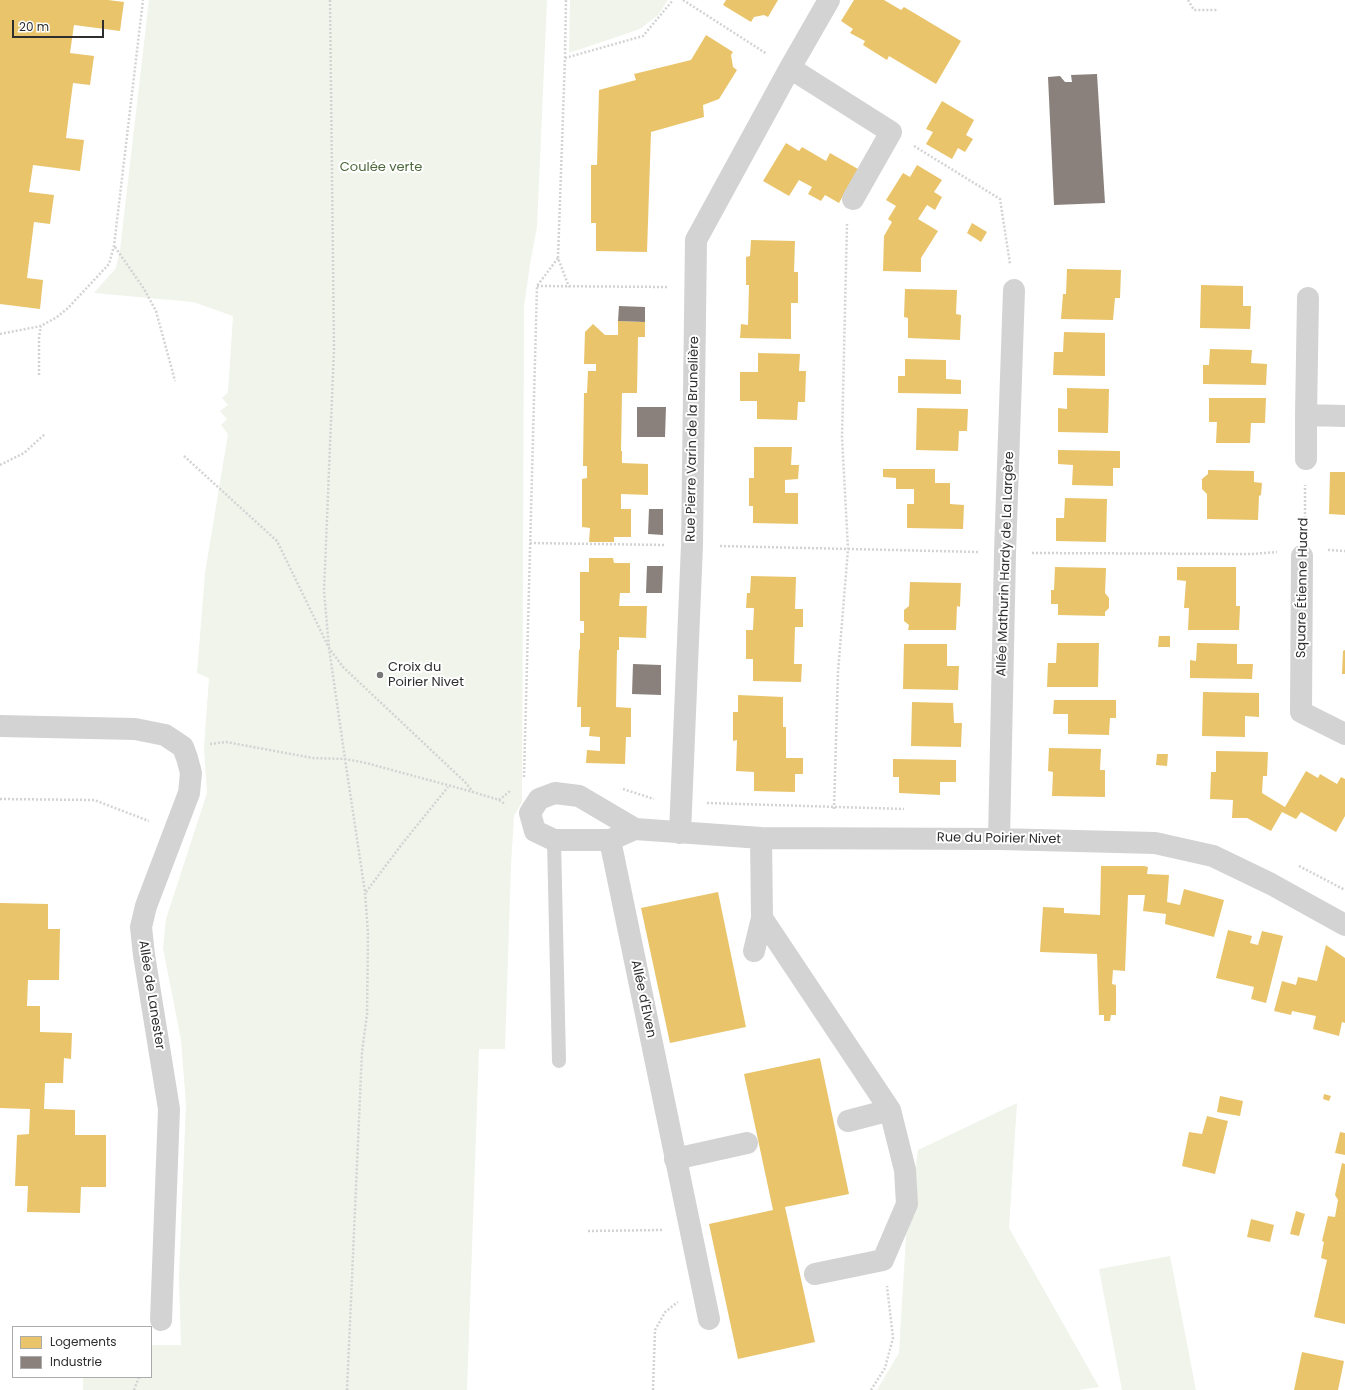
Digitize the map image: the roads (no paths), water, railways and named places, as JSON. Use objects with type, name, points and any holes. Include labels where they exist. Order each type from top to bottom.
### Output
[{"type":"street","name":"Rue Pierre Varin de la Brunelière","points":[[680,833],[692,545],[696,240],[829,0]]},
{"type":"street","points":[[790,68],[892,132],[853,199]]},
{"type":"street","name":"Allée Mathurin Hardy de La Largère","points":[[999,839],[1005,553],[1014,290]]},
{"type":"street","points":[[1306,459],[1308,298]]},
{"type":"street","points":[[1306,415],[1345,416]]},
{"type":"street","name":"Square Étienne Huard","points":[[1304,553],[1301,712],[1345,734]]},
{"type":"street","name":"Allée de Lanester","points":[[0,726],[135,729],[164,735],[183,747],[191,773],[189,793],[146,906],[142,927],[144,955],[170,1109],[161,1320]]},
{"type":"street","points":[[555,793],[579,796],[635,829],[610,840],[554,840],[535,831],[530,812],[539,799],[555,793]]},
{"type":"street","name":"Rue du Poirier Nivet","points":[[635,829],[761,838],[834,837],[999,839],[1155,843],[1213,856],[1271,884],[1345,925]]},
{"type":"street","points":[[754,951],[762,918],[761,838]]},
{"type":"street","name":"Allée d'Elven","points":[[610,840],[709,1319]]},
{"type":"street","points":[[762,918],[890,1110],[905,1170],[907,1204],[884,1260],[815,1274]]},
{"type":"street","points":[[848,1121],[890,1110]]},
{"type":"street","points":[[675,1159],[747,1143]]},
{"type":"lane","points":[[554,840],[559,1061]]},
{"type":"place","name":"Croix du Poirier Nivet","points":[[380,675]]},
{"type":"park label","name":"Coulée verte","points":[[381,168]]}]
